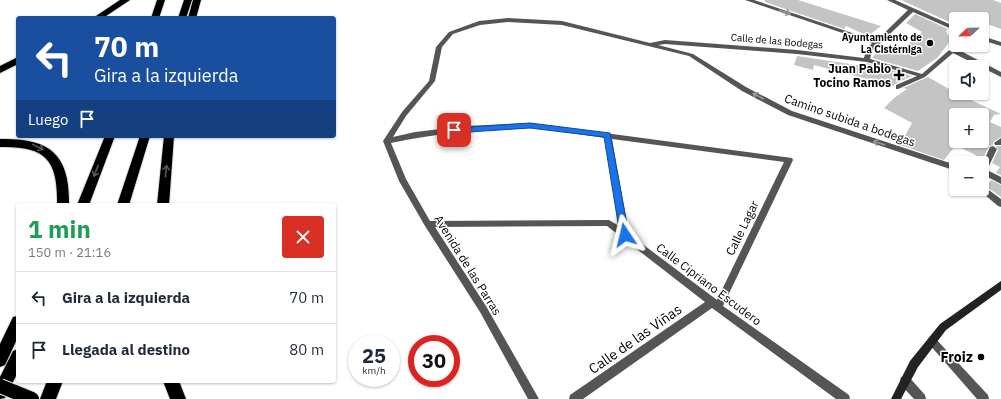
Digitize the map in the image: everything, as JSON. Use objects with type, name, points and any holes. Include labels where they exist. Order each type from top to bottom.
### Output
[{"type":"highway","points":[[100,16],[126,0]]},
{"type":"highway","points":[[156,16],[161,0]]},
{"type":"highway","points":[[183,16],[188,0]]},
{"type":"highway","points":[[193,16],[197,0]]},
{"type":"highway","points":[[0,70],[16,61]]},
{"type":"highway","points":[[84,203],[109,138]]},
{"type":"highway","points":[[124,203],[144,138]]},
{"type":"highway","points":[[163,203],[169,138]]},
{"type":"highway","points":[[0,143],[30,143],[46,151],[60,165],[64,189],[63,203]]},
{"type":"highway","points":[[0,360],[16,326]]},
{"type":"highway","points":[[0,394],[16,360]]},
{"type":"highway","points":[[48,399],[54,383]]},
{"type":"highway","points":[[172,383],[178,399]]},
{"type":"highway","points":[[0,386],[32,399]]},
{"type":"street","points":[[748,0],[877,43]]},
{"type":"street","points":[[890,0],[949,25]]},
{"type":"street","points":[[867,60],[870,50],[912,10]]},
{"type":"street","name":"Camino subida a bodegas","points":[[387,141],[404,114],[432,81],[439,47],[451,33],[479,23],[508,20],[562,23],[691,55],[744,89],[790,113],[949,166]]},
{"type":"street","points":[[989,40],[1001,44]]},
{"type":"street","name":"Calle de las Bodegas","points":[[648,45],[665,42],[797,52],[867,60],[923,76]]},
{"type":"street","points":[[898,87],[927,74],[951,52]]},
{"type":"street","points":[[964,52],[1001,75]]},
{"type":"street","points":[[387,141],[415,135],[466,129],[530,126],[608,135],[625,235]]},
{"type":"street","name":"Calle Lagar","points":[[608,135],[789,160],[715,304]]},
{"type":"street","name":"Avenida de las Parras","points":[[387,141],[402,179],[428,224],[483,309],[534,399]]},
{"type":"street","points":[[989,159],[997,144]]},
{"type":"street","points":[[989,174],[1001,181]]},
{"type":"street","points":[[989,194],[1001,204]]},
{"type":"street","name":"Calle Cipriano Escudero","points":[[428,224],[609,223],[715,304],[845,399]]},
{"type":"street","points":[[896,399],[914,364],[943,327],[1001,285]]},
{"type":"street","name":"Calle de las Viñas","points":[[574,399],[715,304]]},
{"type":"street","points":[[932,341],[984,399]]},
{"type":"street","points":[[906,381],[921,399]]},
{"type":"building","points":[[765,0],[798,0],[881,26],[868,36],[846,26],[844,29],[765,2]]},
{"type":"building","points":[[901,0],[993,0],[1001,3],[1001,29],[989,25],[989,12],[949,12],[949,22]]},
{"type":"building","points":[[915,14],[948,29],[946,31],[949,36],[949,43],[937,58],[918,71],[872,58],[881,47],[899,52],[922,32],[906,23]]},
{"type":"building","points":[[797,56],[863,66],[867,63],[912,76],[895,84],[894,86],[814,65],[813,70],[794,65]]},
{"type":"building","points":[[928,77],[949,89],[949,100],[971,100],[988,108],[949,108],[949,148],[954,148],[944,160],[900,145],[912,123],[884,108],[894,98],[907,89],[903,88]]},
{"type":"building","points":[[989,108],[1001,114],[994,115],[990,122],[1001,127],[1001,137],[993,142],[993,145],[989,146]]},
{"type":"building","points":[[996,146],[1001,146],[1001,175],[996,173],[1000,167],[992,163],[998,150]]},
{"type":"building","points":[[962,148],[988,148],[984,156],[977,156]]},
{"type":"building","points":[[991,180],[1001,185],[1001,197],[989,188]]},
{"type":"place","name":"Ayuntamiento de La Cistérniga","points":[[930,43]]},
{"type":"place","name":"Juan Pablo Tocino Ramos","points":[[899,75]]},
{"type":"place","name":"Froiz","points":[[981,357]]},
{"type":"route","points":[[454,130],[530,126],[608,135],[625,235]]}]
